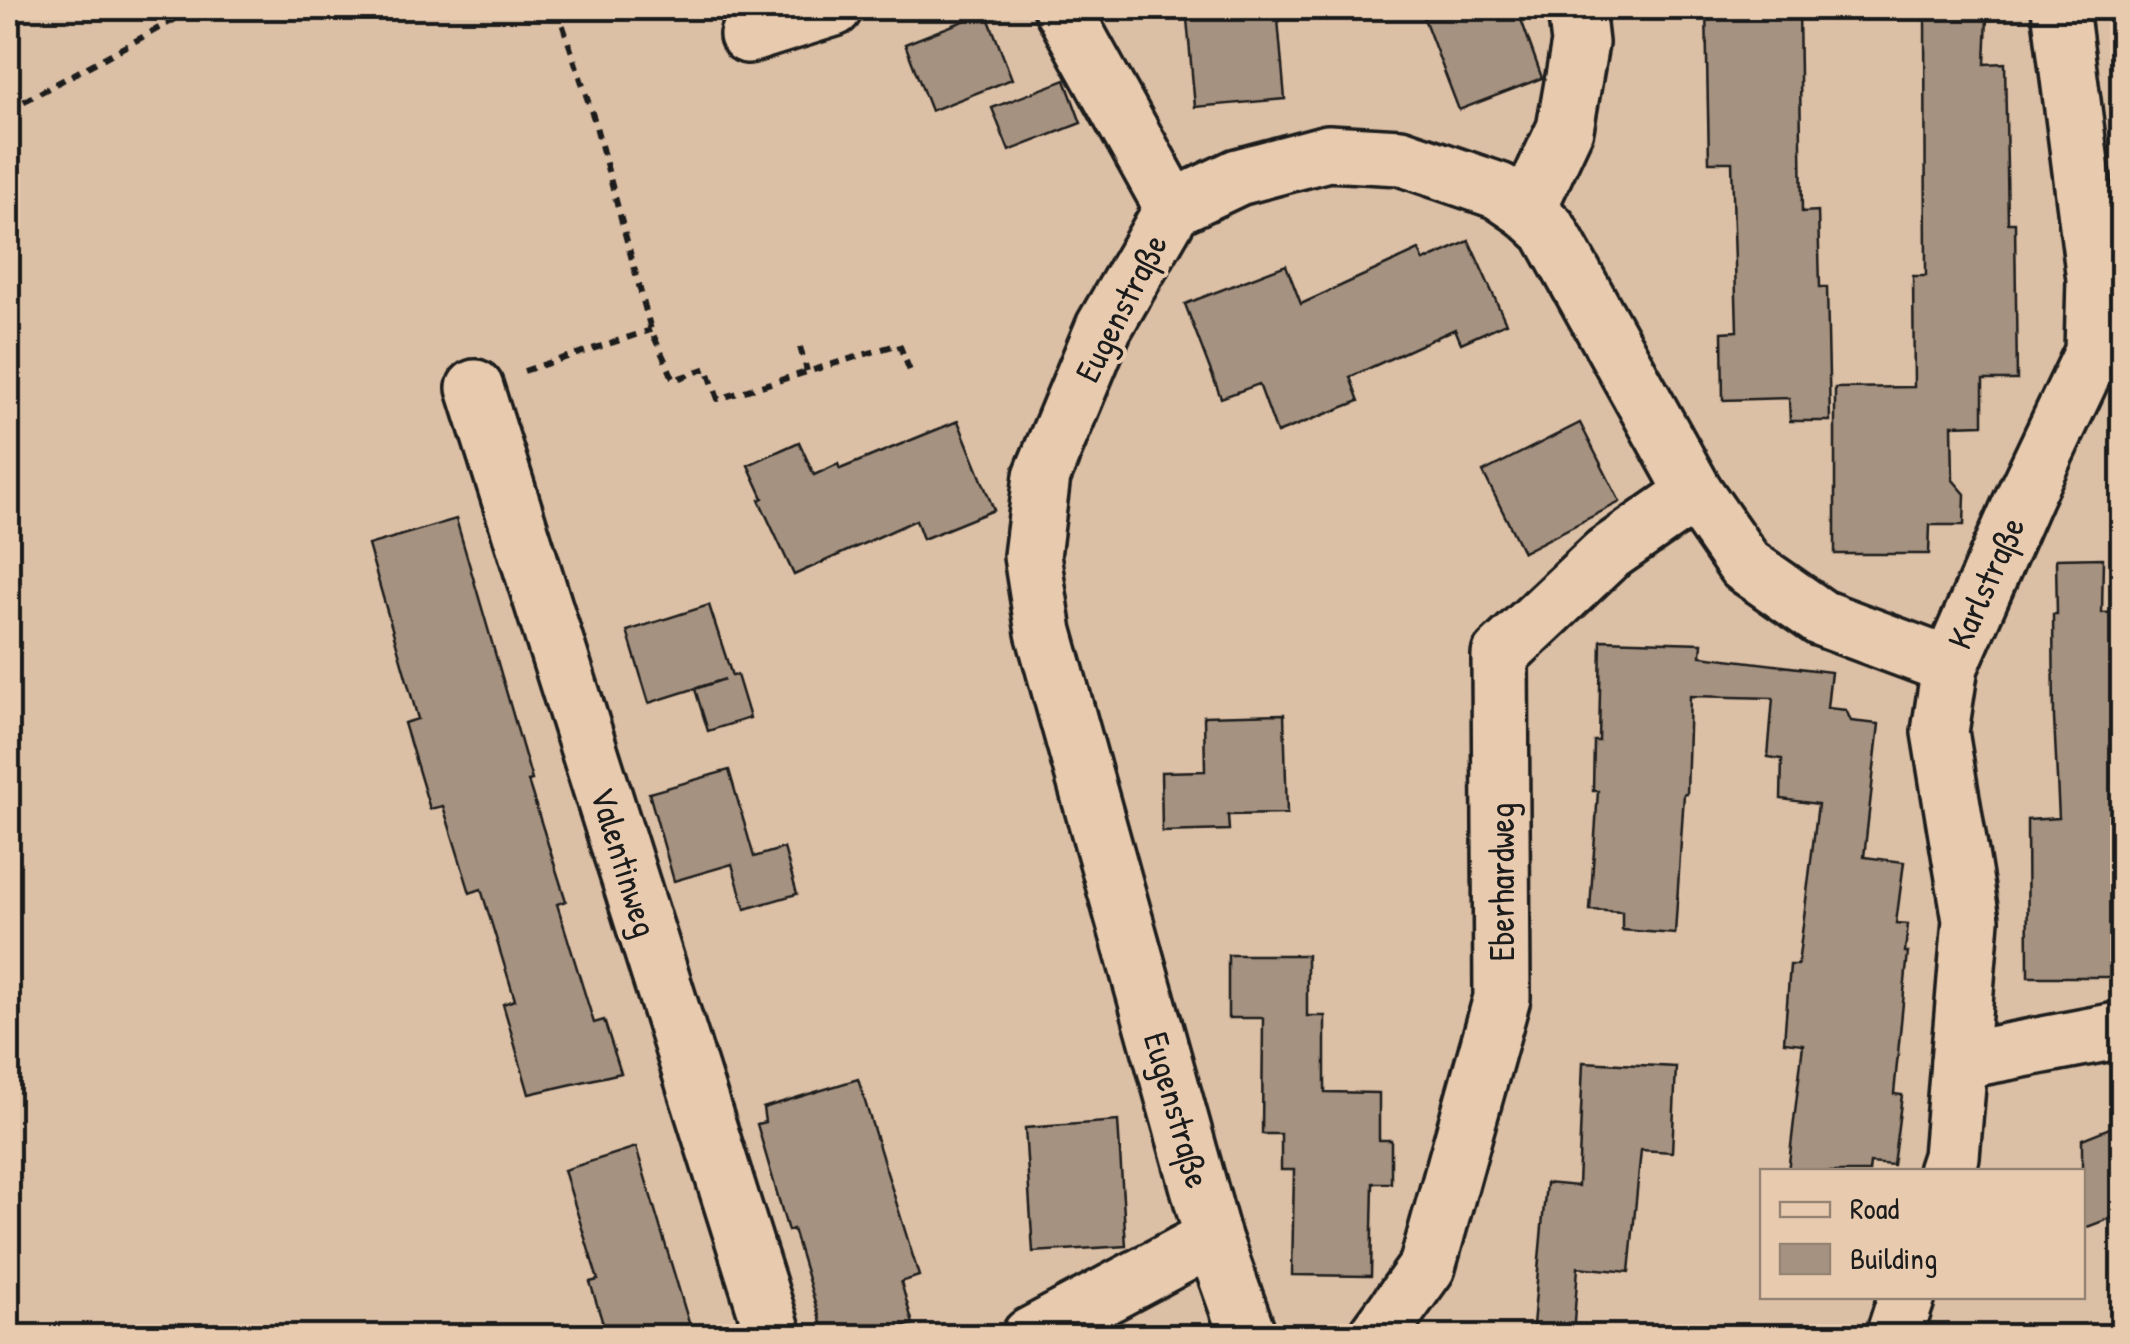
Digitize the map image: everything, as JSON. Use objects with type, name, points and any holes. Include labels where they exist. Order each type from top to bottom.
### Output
[{"type":"street","points":[[748,35],[834,8]]},
{"type":"street","points":[[1062,8],[1174,208]]},
{"type":"street","points":[[1527,210],[1565,130],[1580,43],[1576,8]]},
{"type":"street","name":"Karlstraße","points":[[1947,1169],[1971,920],[1940,732],[1950,666],[2093,352],[2094,279],[2060,8]]},
{"type":"street","name":"Eugenstraße","points":[[1248,1336],[1213,1238],[1044,632],[1032,556],[1042,476],[1104,327],[1174,208],[1238,177],[1328,154],[1400,158],[1499,191],[1549,230],[1694,493],[1744,565],[1821,618],[1950,666]]},
{"type":"street","name":"Valentinweg","points":[[475,388],[774,1336]]},
{"type":"street","name":"Eberhardweg","points":[[1377,1336],[1428,1266],[1502,998],[1500,656],[1606,554],[1694,493]]},
{"type":"street","points":[[1960,1061],[2122,1030]]},
{"type":"street","points":[[1030,1336],[1213,1238]]},
{"type":"path","points":[[8,110],[196,8]]},
{"type":"path","points":[[556,8],[594,120],[652,330],[674,380],[707,368],[718,399],[899,344],[912,376]]},
{"type":"path","points":[[562,358],[652,330]]},
{"type":"path","points":[[800,346],[807,371]]},
{"type":"building","points":[[1186,8],[1277,8],[1285,99],[1195,107]]},
{"type":"building","points":[[1420,8],[1517,8],[1542,78],[1459,110]]},
{"type":"building","points":[[1706,8],[1799,8],[1802,212],[1818,211],[1820,287],[1827,287],[1830,421],[1790,421],[1789,398],[1723,400],[1722,332],[1737,331],[1732,162],[1709,162]]},
{"type":"building","points":[[986,12],[1012,79],[931,111],[905,44]]},
{"type":"building","points":[[1925,14],[1987,17],[1985,64],[2005,63],[2008,223],[2015,223],[2017,380],[1983,380],[1983,424],[1952,425],[1953,480],[1965,494],[1964,525],[1930,525],[1929,554],[1835,554],[1835,388],[1914,387],[1913,276],[1926,276]]},
{"type":"building","points":[[1065,80],[1081,123],[1009,151],[992,108]]},
{"type":"building","points":[[1469,241],[1506,323],[1461,343],[1455,329],[1350,377],[1359,401],[1277,433],[1259,384],[1221,398],[1185,304],[1286,265],[1301,304],[1419,250],[1424,261]]},
{"type":"building","points":[[958,421],[994,510],[923,539],[916,520],[794,575],[759,500],[763,498],[748,465],[799,442],[814,475],[838,464],[840,469]]},
{"type":"building","points":[[1580,423],[1620,502],[1523,552],[1483,472]]},
{"type":"building","points":[[456,519],[532,780],[528,781],[566,901],[557,904],[594,1023],[604,1020],[621,1073],[529,1094],[503,1004],[515,1000],[481,889],[470,893],[443,806],[430,809],[404,723],[418,719],[368,545]]},
{"type":"building","points":[[2103,558],[2102,613],[2122,612],[2122,977],[2028,977],[2027,820],[2059,818],[2054,718],[2056,559]]},
{"type":"building","points":[[709,605],[750,718],[708,731],[695,689],[725,679],[649,703],[627,631]]},
{"type":"building","points":[[1601,640],[1702,643],[1701,656],[1831,672],[1827,708],[1846,710],[1851,721],[1879,724],[1864,857],[1904,862],[1896,923],[1908,924],[1894,1094],[1902,1095],[1893,1165],[1870,1163],[1869,1169],[1788,1169],[1803,1044],[1784,1042],[1790,965],[1798,965],[1818,804],[1781,799],[1782,759],[1768,757],[1773,698],[1690,696],[1687,794],[1675,934],[1622,930],[1622,912],[1590,910],[1598,791],[1593,791],[1594,741],[1599,741]]},
{"type":"building","points":[[1284,714],[1287,814],[1228,815],[1229,830],[1162,832],[1161,772],[1205,771],[1204,716]]},
{"type":"building","points":[[729,770],[754,857],[784,848],[797,894],[745,909],[732,864],[674,881],[649,793]]},
{"type":"building","points":[[1228,955],[1307,955],[1307,1016],[1325,1016],[1325,1092],[1379,1093],[1379,1140],[1391,1140],[1391,1183],[1373,1183],[1371,1276],[1292,1275],[1294,1170],[1281,1170],[1281,1134],[1262,1134],[1263,1018],[1228,1018]]},
{"type":"building","points":[[1583,1062],[1676,1067],[1672,1152],[1641,1150],[1629,1272],[1578,1267],[1573,1336],[1532,1336],[1546,1183],[1578,1186]]},
{"type":"building","points":[[858,1079],[919,1276],[901,1282],[913,1324],[871,1336],[825,1336],[793,1229],[788,1231],[757,1124],[765,1122],[763,1108]]},
{"type":"building","points":[[1118,1121],[1126,1246],[1033,1252],[1025,1128]]},
{"type":"building","points":[[2122,1123],[2122,1214],[2085,1228],[2085,1169],[2082,1139]]},
{"type":"building","points":[[636,1147],[693,1336],[616,1336],[613,1326],[604,1327],[590,1282],[598,1280],[564,1170]]}]
